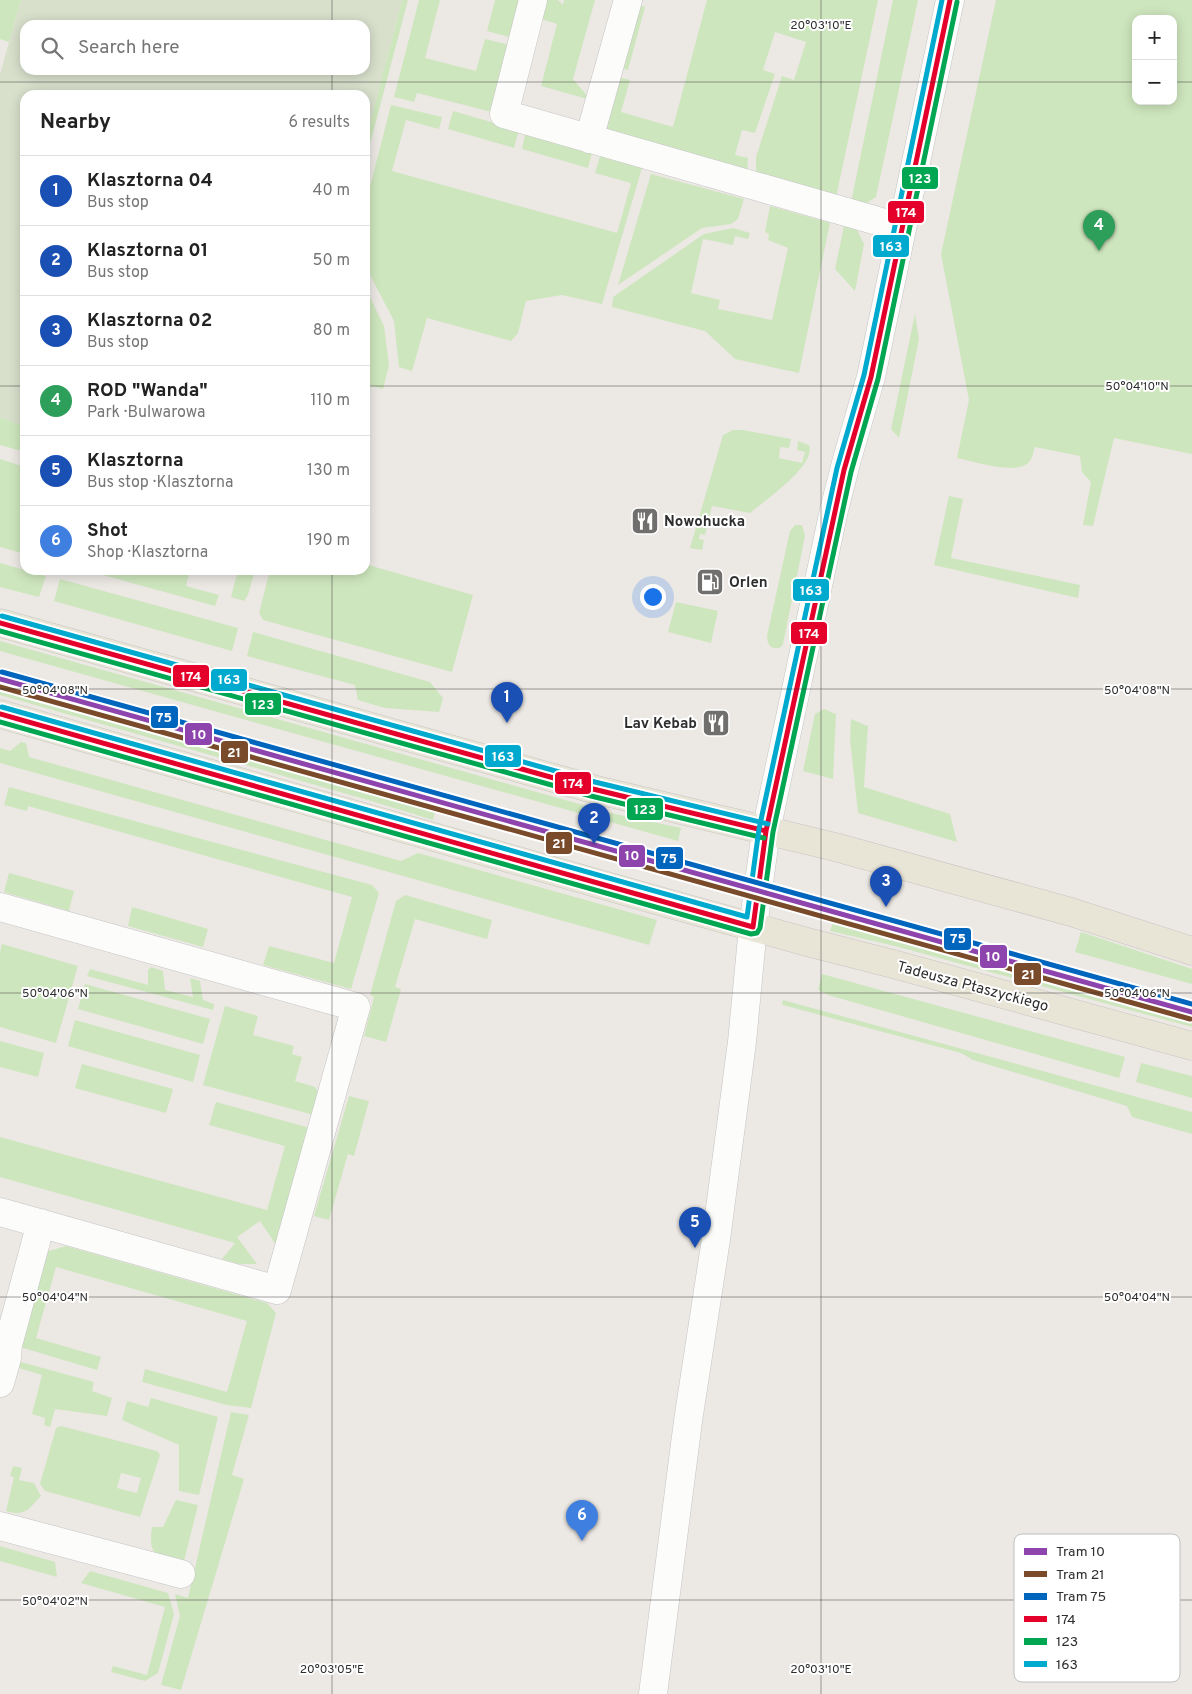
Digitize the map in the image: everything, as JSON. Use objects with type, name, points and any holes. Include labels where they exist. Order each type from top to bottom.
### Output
[{"type":"main road","points":[[0,623],[593,789],[860,854],[1071,912],[1192,951]]},
{"type":"main road","name":"Tadeusza Ptaszyckiego","points":[[0,714],[753,927],[1192,1046]]},
{"type":"street","points":[[533,0],[504,114],[902,228]]},
{"type":"street","points":[[590,139],[628,0]]},
{"type":"street","points":[[653,1694],[688,1421],[722,1199],[743,1032],[753,927],[766,831],[834,510],[871,377],[950,0]]},
{"type":"street","points":[[0,907],[356,1007],[277,1290],[0,1212]]},
{"type":"street","points":[[0,1383],[7,1358],[8,1345],[41,1223]]},
{"type":"street","points":[[0,1526],[181,1574]]},
{"type":"green space","points":[[0,0],[21,0],[9,42],[0,39]]},
{"type":"green space","points":[[21,0],[402,0],[370,123],[370,90],[20,90],[20,424],[0,417],[0,74]]},
{"type":"green space","points":[[402,0],[408,0],[370,144],[370,123]]},
{"type":"green space","points":[[419,0],[440,0],[425,58],[476,71],[485,39],[510,45],[492,112],[417,93],[414,102],[394,97]]},
{"type":"green space","points":[[495,0],[523,0],[513,38],[487,31]]},
{"type":"green space","points":[[540,0],[558,0],[563,5],[564,0],[595,0],[573,79],[591,100],[541,86],[557,24],[535,17]]},
{"type":"green space","points":[[707,0],[878,0],[835,202],[756,179],[756,157],[782,76],[794,80],[806,42],[775,32],[763,70],[775,74],[755,133],[742,130],[735,155],[748,158],[747,178],[610,136],[604,125],[614,76],[630,80],[621,112],[673,127]]},
{"type":"green space","points":[[893,0],[918,0],[876,197],[865,204],[851,202]]},
{"type":"green space","points":[[996,0],[1192,0],[1192,454],[1114,438],[1093,526],[1083,525],[1091,482],[1082,472],[1080,456],[1035,447],[1029,462],[1015,468],[1005,468],[957,458],[969,400],[941,254]]},
{"type":"green space","points":[[635,3],[645,7],[628,70],[617,67]]},
{"type":"green space","points":[[391,105],[442,117],[439,129],[406,120],[392,171],[617,233],[631,183],[595,173],[600,156],[642,168],[602,304],[562,295],[526,301],[518,333],[511,341],[427,318],[412,371],[399,367],[394,321],[370,275],[370,187]]},
{"type":"green space","points":[[453,111],[519,130],[514,148],[448,129]]},
{"type":"green space","points":[[525,134],[592,153],[588,168],[522,149]]},
{"type":"green space","points":[[651,174],[744,199],[738,219],[731,224],[702,228],[618,285]]},
{"type":"green space","points":[[770,206],[830,223],[799,373],[735,359],[705,331],[612,307],[613,297],[704,234],[733,228],[750,233],[748,239],[735,236],[733,245],[703,239],[691,293],[720,300],[718,309],[772,320],[788,248],[768,240],[769,234],[765,232]]},
{"type":"green space","points":[[844,226],[857,230],[864,244],[855,291],[835,269]]},
{"type":"green space","points":[[370,297],[384,326],[389,365],[383,389],[370,385]]},
{"type":"green space","points":[[915,314],[919,339],[899,438],[891,429]]},
{"type":"green space","points":[[0,417],[20,424],[20,451],[0,445]]},
{"type":"green space","points":[[733,430],[743,430],[791,439],[789,448],[780,447],[779,458],[802,463],[805,452],[797,450],[798,441],[809,445],[809,453],[798,472],[750,513],[712,506],[705,535],[700,534],[699,539],[704,540],[702,550],[690,548],[723,435]]},
{"type":"green space","points":[[0,459],[20,465],[20,553],[0,547]]},
{"type":"green space","points":[[949,496],[963,499],[951,558],[1080,585],[1078,598],[934,565]]},
{"type":"green space","points":[[795,525],[802,525],[805,536],[783,644],[781,647],[773,648],[768,642],[767,636],[790,531]]},
{"type":"green space","points":[[0,563],[20,569],[20,575],[46,576],[39,597],[0,587]]},
{"type":"green space","points":[[370,565],[473,595],[452,672],[263,620],[259,613],[269,575],[370,575]]},
{"type":"green space","points":[[103,575],[189,575],[186,586],[219,595],[215,606]]},
{"type":"green space","points":[[237,575],[254,575],[248,595],[244,601],[231,597]]},
{"type":"green space","points":[[60,579],[238,628],[232,651],[54,601]]},
{"type":"green space","points":[[676,602],[718,611],[711,643],[668,632]]},
{"type":"green space","points":[[253,632],[430,682],[443,698],[439,712],[385,708],[358,700],[355,685],[247,656]]},
{"type":"green space","points":[[0,641],[615,814],[681,828],[678,841],[0,651]]},
{"type":"green space","points":[[0,686],[436,808],[433,820],[0,695]]},
{"type":"green space","points":[[824,709],[836,714],[833,779],[803,771],[815,714]]},
{"type":"green space","points":[[851,719],[868,726],[864,787],[950,814],[957,842],[858,813],[850,739]]},
{"type":"green space","points":[[21,742],[26,743],[29,757],[401,861],[418,853],[657,920],[649,945],[0,763],[0,748],[10,751]]},
{"type":"green space","points":[[9,787],[372,885],[379,893],[351,989],[263,965],[269,946],[334,963],[352,897],[28,806],[27,811],[4,805]]},
{"type":"green space","points":[[9,873],[74,891],[69,911],[4,892]]},
{"type":"green space","points":[[405,895],[492,920],[487,939],[415,919],[395,987],[401,989],[386,1042],[364,1036],[374,997],[370,995],[396,901]]},
{"type":"green space","points":[[132,907],[208,929],[203,947],[128,926]]},
{"type":"green space","points":[[834,920],[1192,1020],[1192,1027],[895,946],[830,931]]},
{"type":"green space","points":[[1081,932],[1192,969],[1192,984],[1075,952]]},
{"type":"green space","points":[[2,944],[78,966],[56,1043],[0,1027],[0,952]]},
{"type":"green space","points":[[151,967],[163,971],[165,990],[193,997],[190,978],[200,981],[203,1000],[214,1004],[213,1010],[87,976],[90,969],[148,985],[148,970]]},
{"type":"green space","points":[[822,974],[1125,1057],[1119,1078],[828,995],[818,990]]},
{"type":"green space","points":[[85,984],[210,1019],[203,1044],[78,1009]]},
{"type":"green space","points":[[783,1000],[1192,1112],[1192,1134],[1132,1117],[1127,1106],[973,1060],[961,1053],[783,1005]]},
{"type":"green space","points":[[225,1006],[258,1016],[253,1035],[294,1046],[292,1054],[302,1057],[295,1081],[315,1087],[320,1095],[314,1115],[203,1085]]},
{"type":"green space","points":[[75,1020],[200,1055],[193,1082],[68,1046]]},
{"type":"green space","points":[[0,1041],[44,1053],[38,1077],[0,1067]]},
{"type":"green space","points":[[1141,1063],[1192,1076],[1192,1098],[1136,1082]]},
{"type":"green space","points":[[82,1064],[173,1089],[166,1113],[75,1088]]},
{"type":"green space","points":[[349,1096],[369,1101],[354,1156],[348,1154],[329,1220],[314,1216]]},
{"type":"green space","points":[[216,1102],[310,1128],[276,1245],[260,1221],[237,1237],[257,1264],[239,1264],[222,1259],[235,1243],[0,1177],[0,1137],[267,1210],[285,1146],[209,1125]]},
{"type":"green space","points":[[66,1246],[267,1303],[276,1313],[251,1408],[227,1405],[142,1382],[145,1369],[227,1392],[247,1321],[56,1267],[36,1338],[101,1357],[97,1370],[20,1347],[46,1252]]},
{"type":"green space","points":[[21,1362],[94,1382],[92,1391],[112,1398],[107,1416],[55,1409],[50,1427],[44,1425],[45,1418],[32,1414],[42,1375],[19,1368]]},
{"type":"green space","points":[[151,1398],[218,1417],[199,1495],[179,1491],[179,1445],[122,1420],[127,1401],[148,1407]]},
{"type":"green space","points":[[231,1412],[249,1415],[232,1475],[244,1479],[181,1690],[161,1685],[180,1616],[175,1594],[188,1598]]},
{"type":"green space","points":[[61,1426],[157,1451],[160,1455],[140,1517],[45,1491],[40,1484],[56,1428]],"holes":[[[121,1473],[141,1478],[137,1493],[117,1488]]]},
{"type":"green space","points":[[13,1466],[22,1468],[19,1480],[34,1483],[41,1496],[26,1511],[18,1513],[6,1511],[14,1477],[10,1476]]},
{"type":"green space","points":[[176,1500],[198,1505],[184,1561],[161,1556],[153,1550],[151,1545],[152,1527],[163,1527]]},
{"type":"green space","points":[[0,1546],[55,1562],[57,1577],[0,1561]]},
{"type":"green space","points":[[90,1571],[168,1593],[174,1614],[158,1673],[145,1681],[111,1672],[113,1666],[147,1675],[165,1607],[81,1583]]},
{"type":"tram line","name":"75","points":[[2,672],[1192,1004]]},
{"type":"tram line","name":"10","points":[[0,679],[1192,1012]]},
{"type":"tram line","name":"21","points":[[0,687],[1190,1019]]},
{"type":"transit line","name":"163","points":[[2,707],[747,917],[759,829],[837,468],[864,375],[942,0]]},
{"type":"transit line","name":"174","points":[[0,714],[753,927],[766,831],[844,470],[871,377],[950,0]]},
{"type":"transit line","name":"123","points":[[0,722],[751,934],[757,933],[760,928],[773,832],[851,472],[878,379],[957,2]]},
{"type":"transit line","name":"163","points":[[2,616],[595,782],[768,824]]},
{"type":"transit line","name":"174","points":[[0,623],[593,789],[766,831]]},
{"type":"transit line","name":"123","points":[[0,631],[591,796],[764,838]]},
{"type":"place","name":"ROD \"Wanda\"","points":[[1099,251]]},
{"type":"place","name":"Nowohucka","points":[[645,521]]},
{"type":"place","name":"Orlen","points":[[710,582]]},
{"type":"place","name":"Klasztorna 04","points":[[507,723]]},
{"type":"place","name":"Lav Kebab","points":[[716,723]]},
{"type":"place","name":"Klasztorna 01","points":[[594,844]]},
{"type":"place","name":"Klasztorna 02","points":[[886,907]]},
{"type":"place","name":"Klasztorna","points":[[695,1248]]},
{"type":"place","name":"Shot","points":[[582,1541]]}]
